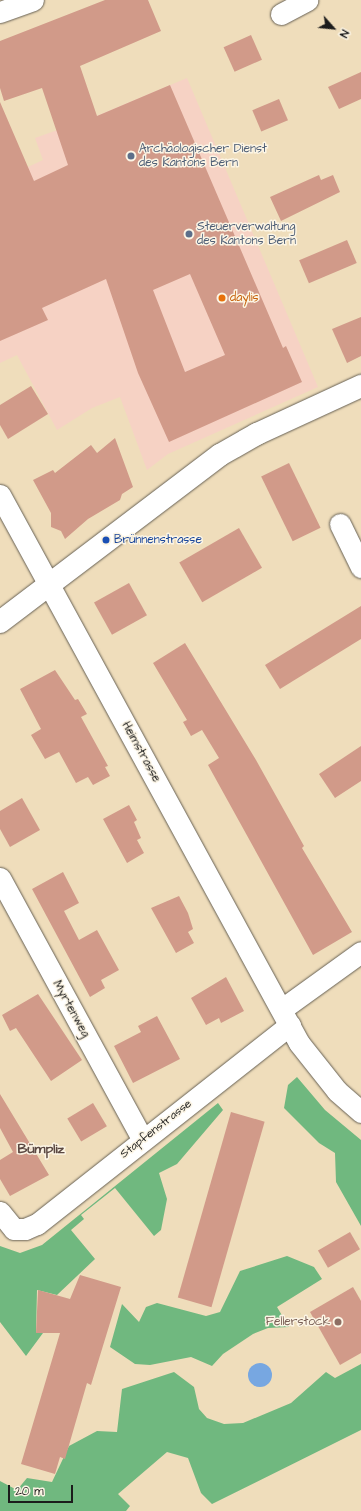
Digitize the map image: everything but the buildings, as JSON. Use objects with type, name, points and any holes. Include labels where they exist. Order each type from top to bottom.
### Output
[{"type":"street","points":[[0,12],[33,0]]},
{"type":"street","points":[[281,14],[307,0]]},
{"type":"street","points":[[0,622],[162,496],[238,444],[361,386]]},
{"type":"street","name":"Heimstrasse","points":[[0,495],[286,1017],[320,1071],[361,1112]]},
{"type":"street","points":[[340,524],[361,567]]},
{"type":"street","name":"Myrtenweg","points":[[0,878],[143,1140]]},
{"type":"street","name":"Stapfenstrasse","points":[[0,1212],[11,1227],[21,1230],[37,1224],[143,1140],[361,952]]},
{"type":"shaded area","points":[[187,78],[318,387],[168,454],[147,470],[120,397],[92,408],[57,430],[17,355],[0,363],[0,180],[43,160],[35,138],[94,117]]},
{"type":"green space","points":[[297,1077],[325,1110],[361,1140],[361,1226],[336,1182],[335,1153],[319,1143],[284,1108],[288,1085]]},
{"type":"green space","points":[[218,1103],[223,1110],[177,1164],[159,1173],[167,1199],[161,1230],[154,1236],[115,1188],[81,1215],[84,1219],[71,1230],[95,1259],[57,1295],[37,1290],[36,1333],[43,1333],[26,1356],[0,1322],[0,1246],[20,1253],[42,1245]]},
{"type":"green space","points":[[287,1256],[314,1267],[322,1279],[277,1307],[289,1327],[268,1328],[253,1334],[223,1354],[212,1366],[191,1357],[150,1365],[135,1364],[110,1347],[122,1304],[139,1322],[146,1307],[157,1303],[206,1316],[220,1312],[240,1271]]},
{"type":"green space","points":[[361,1364],[361,1430],[212,1504],[201,1493],[188,1458],[167,1452],[118,1494],[130,1506],[126,1511],[0,1511],[0,1481],[17,1490],[27,1478],[52,1482],[69,1446],[97,1431],[117,1432],[122,1389],[174,1372],[194,1387],[199,1409],[207,1418],[224,1424],[243,1423],[291,1403],[326,1372],[335,1378]]},
{"type":"water","points":[[260,1363],[265,1364],[271,1370],[271,1380],[265,1386],[260,1387],[255,1386],[249,1380],[248,1375],[249,1370],[255,1364]]},
{"type":"place","name":"Archäologischer Dienst des Kantons Bern","points":[[131,156]]},
{"type":"place","name":"Steuerverwaltung des Kantons Bern","points":[[189,234]]},
{"type":"place","name":"daylis","points":[[222,298]]},
{"type":"place","name":"Brünnenstrasse","points":[[106,540]]},
{"type":"place","name":"Fellerstock","points":[[338,1322]]},
{"type":"district","name":"Bümpliz","points":[[41,1149]]}]
